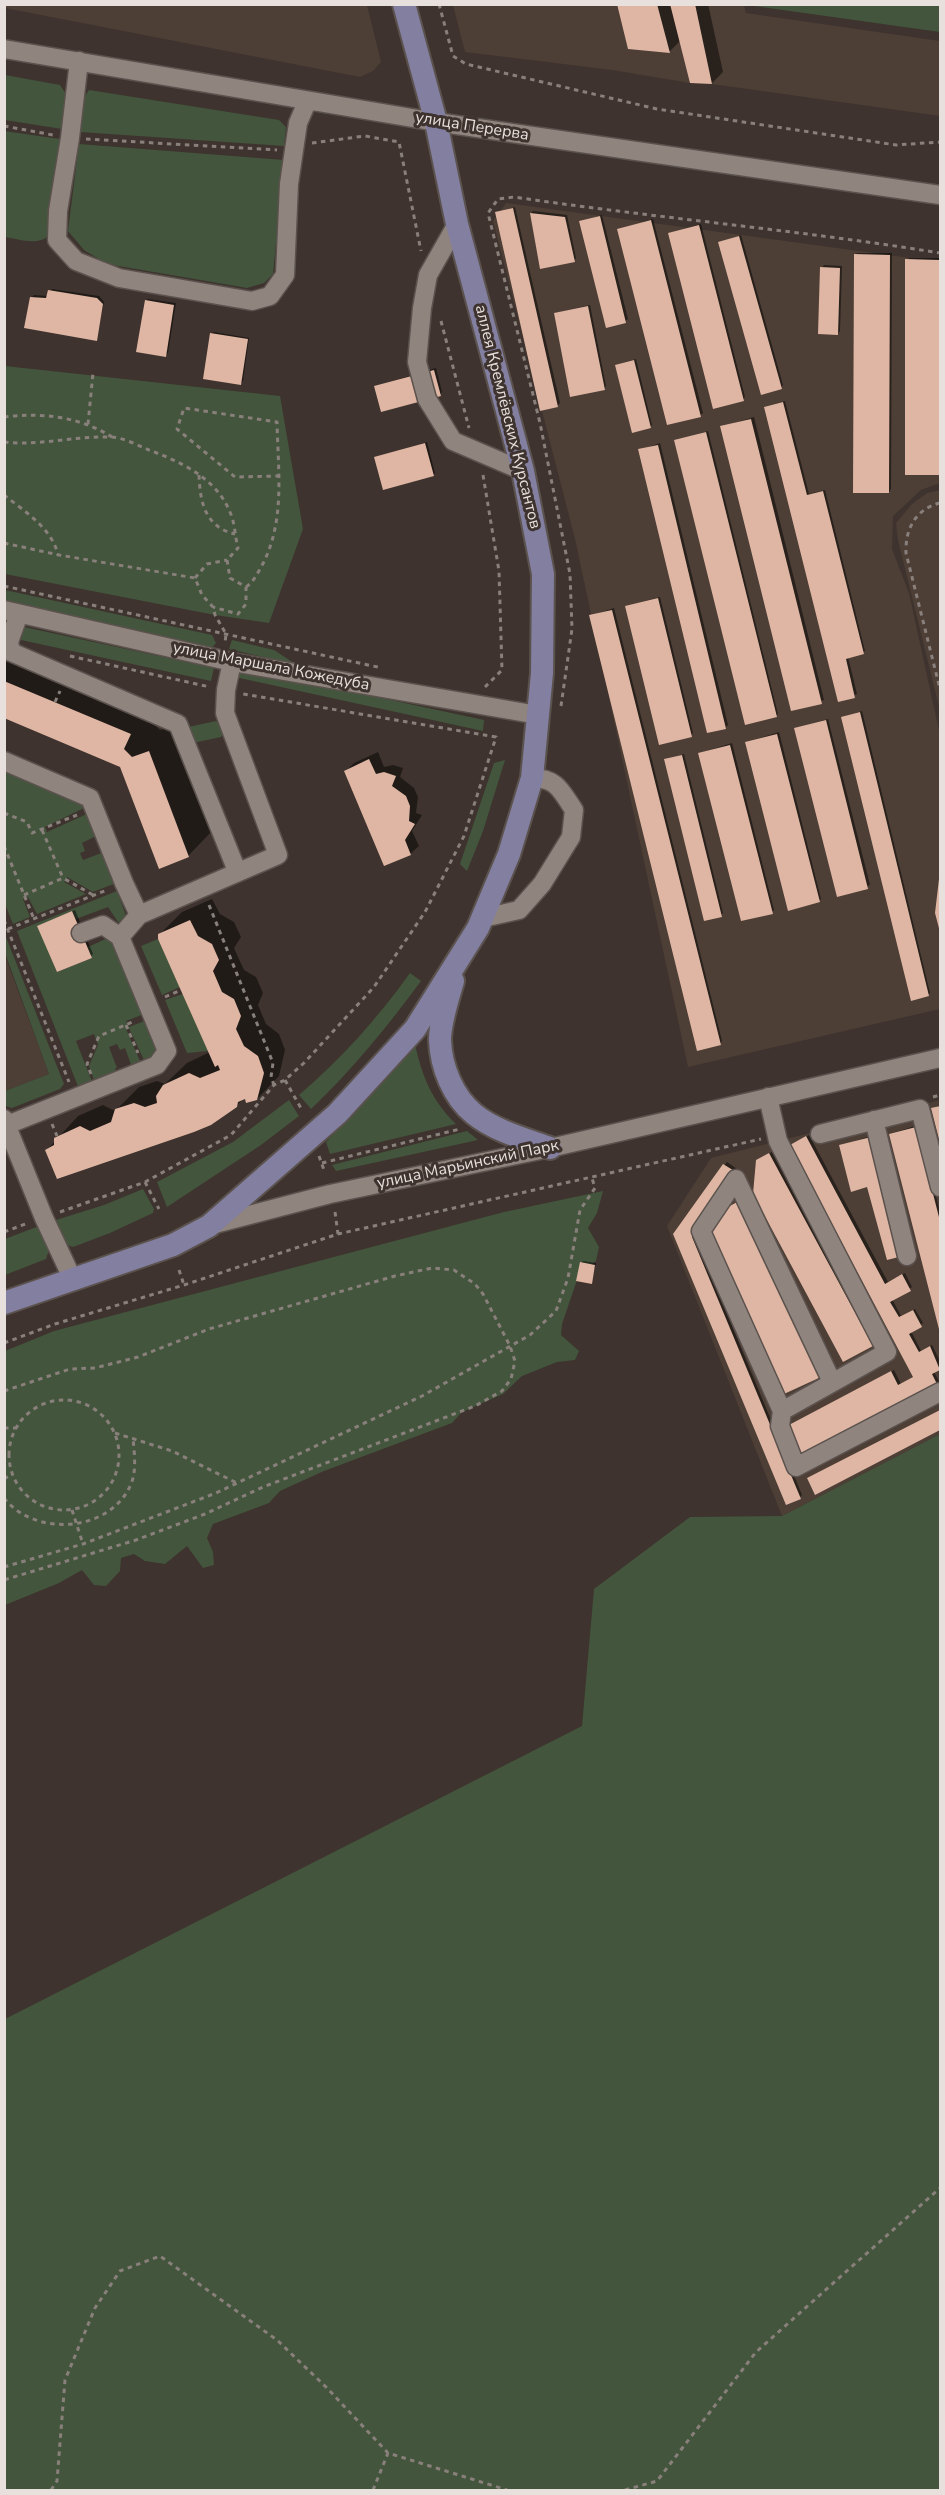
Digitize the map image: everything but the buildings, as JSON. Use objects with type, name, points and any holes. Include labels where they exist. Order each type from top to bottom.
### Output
[{"type":"main road","name":"аллея Кремлёвских Курсантов","points":[[209,1226],[337,1114],[415,1029],[483,918],[508,854],[549,715],[542,673],[543,574],[523,471],[457,224],[436,122],[404,4]]},
{"type":"main road","points":[[459,960],[448,997],[440,1039],[446,1070],[457,1097],[473,1114],[486,1122],[515,1136],[550,1148]]},
{"type":"main road","name":"улица Марьинский Парк","points":[[4,1303],[173,1245],[209,1226]]},
{"type":"street","name":"улица Перерва","points":[[4,49],[307,102],[940,195]]},
{"type":"street","points":[[79,61],[58,211],[57,240],[76,261],[119,278],[252,301],[270,296],[285,275],[288,207],[294,151],[298,123],[307,102]]},
{"type":"street","points":[[457,224],[428,275],[417,362],[427,399],[453,441],[523,471]]},
{"type":"street","points":[[11,612],[9,642],[11,652],[178,724],[237,871]]},
{"type":"street","name":"улица Маршала Кожедуба","points":[[11,612],[549,715]]},
{"type":"street","points":[[120,936],[139,915],[278,855],[225,713],[228,655]]},
{"type":"street","points":[[4,761],[90,798],[123,883],[139,915]]},
{"type":"street","points":[[483,918],[519,910],[542,884],[571,837],[574,810],[557,786],[549,779],[532,778]]},
{"type":"street","points":[[73,1280],[44,1218],[6,1122],[157,1065],[166,1051],[156,1006],[120,936],[103,925],[81,933]]},
{"type":"street","name":"улица Марьинский Парк","points":[[209,1226],[330,1194],[550,1148],[940,1058]]},
{"type":"street","points":[[768,1097],[778,1141],[887,1352],[782,1411]]},
{"type":"street","points":[[820,1134],[920,1109],[940,1187]]},
{"type":"street","points":[[874,1120],[907,1256]]},
{"type":"street","points":[[832,1382],[736,1179],[701,1232],[782,1411],[780,1426],[796,1467],[940,1392]]},
{"type":"path","points":[[439,4],[453,56],[466,64],[657,109],[896,145],[940,142]]},
{"type":"path","points":[[4,126],[70,138],[294,151],[302,145],[330,139],[365,136],[399,142],[428,275]]},
{"type":"path","points":[[549,715],[567,674],[572,630],[570,574],[540,423],[488,213],[498,199],[514,197],[621,213],[844,239],[940,253]]},
{"type":"path","points":[[440,319],[484,479],[500,571],[502,670],[488,686],[477,689]]},
{"type":"path","points":[[88,424],[93,373]]},
{"type":"path","points":[[246,587],[252,583],[268,555],[279,515],[277,422],[184,408],[177,429],[235,477],[278,476]]},
{"type":"path","points":[[4,417],[24,414],[49,416],[88,424],[112,437],[187,466],[199,475],[221,497],[231,513],[238,548],[227,560],[207,564],[195,578]]},
{"type":"path","points":[[4,442],[27,444],[112,437]]},
{"type":"path","points":[[199,475],[202,504],[210,521],[226,532],[235,534]]},
{"type":"path","points":[[4,495],[48,533],[59,555]]},
{"type":"path","points":[[940,503],[923,512],[912,522],[906,535],[906,553],[940,689]]},
{"type":"path","points":[[4,543],[59,555],[195,578]]},
{"type":"path","points":[[227,560],[230,578],[246,587]]},
{"type":"path","points":[[195,578],[202,595],[213,606],[238,614],[246,604],[246,587]]},
{"type":"path","points":[[4,586],[390,670]]},
{"type":"path","points":[[213,606],[215,615],[226,634],[228,655]]},
{"type":"path","points":[[4,1232],[145,1182],[231,1135],[274,1085],[285,1080],[304,1063],[374,987],[425,912],[464,836],[496,737],[226,690],[66,655]]},
{"type":"path","points":[[4,813],[27,822],[32,833],[94,807]]},
{"type":"path","points":[[42,830],[63,878],[93,895]]},
{"type":"path","points":[[4,846],[34,919]]},
{"type":"path","points":[[24,895],[63,878]]},
{"type":"path","points":[[8,929],[123,883]]},
{"type":"path","points":[[4,920],[72,1088]]},
{"type":"path","points":[[97,1089],[87,1064],[99,1036],[181,990]]},
{"type":"path","points":[[285,1080],[302,1110]]},
{"type":"path","points":[[322,1163],[466,1127]]},
{"type":"path","points":[[316,1149],[324,1170]]},
{"type":"path","points":[[4,1343],[55,1324],[184,1285],[338,1234],[592,1178],[595,1188],[580,1210],[568,1278],[556,1311],[530,1335],[422,1396],[237,1483],[83,1544],[4,1567]]},
{"type":"path","points":[[145,1182],[159,1209]]},
{"type":"path","points":[[335,1212],[338,1234]]},
{"type":"path","points":[[4,1391],[70,1369],[95,1368],[138,1357],[208,1329],[432,1268],[454,1270],[475,1284],[483,1294],[510,1346],[515,1361],[512,1379],[502,1391],[475,1406],[263,1487],[166,1529],[4,1580]]},
{"type":"path","points":[[179,1270],[184,1285]]},
{"type":"path","points":[[66,1400],[85,1404],[101,1415],[114,1432],[118,1445],[118,1462],[114,1479],[104,1493],[91,1503],[72,1510],[57,1510],[40,1505],[26,1496],[12,1474],[9,1462],[10,1443],[16,1428],[30,1411],[47,1402],[66,1400]]},
{"type":"path","points":[[4,1428],[16,1428]]},
{"type":"path","points":[[114,1432],[172,1451],[237,1483]]},
{"type":"path","points":[[4,1498],[30,1518],[53,1525],[77,1524],[99,1516],[117,1502],[131,1484],[135,1461],[133,1437]]},
{"type":"path","points":[[4,1479],[12,1474]]},
{"type":"path","points":[[72,1510],[83,1544]]},
{"type":"path","points":[[626,2490],[657,2481],[756,2352],[940,2188]]},
{"type":"path","points":[[51,2490],[57,2481],[65,2380],[95,2308],[120,2271],[160,2256],[277,2340],[327,2388],[388,2453],[507,2490]]},
{"type":"path","points":[[374,2490],[388,2453]]},
{"type":"shaded area","points":[[4,5],[367,5],[381,62],[373,71],[360,77],[5,8]]},
{"type":"shaded area","points":[[453,5],[744,5],[746,13],[940,41],[940,116],[465,52]]},
{"type":"shaded area","points":[[506,203],[940,262],[940,483],[921,490],[893,516],[892,549],[909,593],[940,735],[940,1009],[688,1067],[575,539],[493,221]]},
{"type":"shaded area","points":[[940,490],[940,711],[898,540],[896,523],[912,504],[927,493]]},
{"type":"shaded area","points":[[4,953],[49,1074],[5,1091],[4,1091]]},
{"type":"shaded area","points":[[940,1100],[940,1434],[782,1516],[667,1226],[711,1158]]},
{"type":"green space","points":[[747,5],[940,5],[940,32]]},
{"type":"green space","points":[[5,75],[60,85],[66,94],[62,129],[5,120]]},
{"type":"green space","points":[[89,90],[279,120],[286,127],[284,146],[80,132],[83,99]]},
{"type":"green space","points":[[4,131],[60,139],[48,236],[44,239],[27,241],[5,237]]},
{"type":"green space","points":[[79,144],[284,160],[273,274],[264,283],[247,288],[107,264],[84,250],[68,231]]},
{"type":"green space","points":[[5,366],[280,396],[303,529],[269,623],[215,615],[5,574]]},
{"type":"green space","points":[[5,590],[212,635],[216,643],[211,649],[5,605]]},
{"type":"green space","points":[[24,627],[214,668],[211,681],[21,640]]},
{"type":"green space","points":[[232,640],[274,650],[297,665],[229,649]]},
{"type":"green space","points":[[236,667],[484,720],[483,731],[235,677]]},
{"type":"green space","points":[[216,721],[221,724],[224,733],[221,737],[193,743],[188,727]]},
{"type":"green space","points":[[505,760],[483,831],[467,871],[460,864],[494,763]]},
{"type":"green space","points":[[4,769],[85,804],[86,807],[45,827],[47,832],[89,813],[98,835],[82,843],[85,851],[80,853],[83,860],[104,852],[116,883],[93,892],[67,877],[64,882],[86,894],[37,914],[28,897],[23,899],[30,917],[13,924],[5,904]]},
{"type":"green space","points":[[117,891],[126,916],[124,920],[118,922],[108,907],[76,919],[72,911],[38,926],[57,972],[92,958],[88,947],[110,937],[144,1014],[126,1021],[129,1027],[147,1020],[158,1047],[153,1057],[144,1060],[129,1028],[126,1029],[140,1061],[132,1067],[125,1048],[120,1050],[117,1044],[109,1047],[117,1074],[95,1083],[89,1066],[98,1045],[94,1034],[76,1041],[93,1084],[79,1089],[17,931]]},
{"type":"green space","points":[[4,932],[64,1084],[60,1089],[12,1108],[5,1106],[5,1091],[49,1074],[5,953]]},
{"type":"green space","points":[[158,939],[180,987],[162,995],[141,946]]},
{"type":"green space","points":[[410,973],[421,981],[369,1047],[311,1109],[299,1095],[358,1037]]},
{"type":"green space","points":[[183,994],[208,1051],[187,1053],[165,1000]]},
{"type":"green space","points":[[415,1044],[421,1067],[434,1097],[456,1124],[330,1154],[326,1142]]},
{"type":"green space","points":[[289,1100],[299,1116],[261,1145],[167,1207],[157,1182],[233,1142]]},
{"type":"green space","points":[[467,1131],[478,1140],[336,1171],[332,1165]]},
{"type":"green space","points":[[143,1189],[154,1209],[153,1213],[73,1247],[67,1245],[56,1220],[104,1205]]},
{"type":"green space","points":[[603,1191],[597,1213],[588,1228],[599,1247],[596,1261],[578,1277],[562,1324],[561,1335],[579,1351],[575,1360],[557,1362],[522,1376],[503,1394],[462,1412],[452,1423],[324,1471],[280,1491],[269,1503],[213,1524],[207,1538],[213,1552],[214,1565],[203,1568],[187,1546],[165,1564],[145,1561],[134,1554],[121,1558],[120,1571],[106,1586],[94,1585],[82,1570],[59,1583],[5,1605],[5,1351],[54,1331],[504,1212]]},
{"type":"green space","points":[[39,1226],[49,1250],[46,1259],[5,1275],[5,1239]]},
{"type":"green space","points":[[940,1434],[940,2490],[5,2490],[5,2019],[582,1726],[594,1589],[690,1517],[782,1516]]}]
